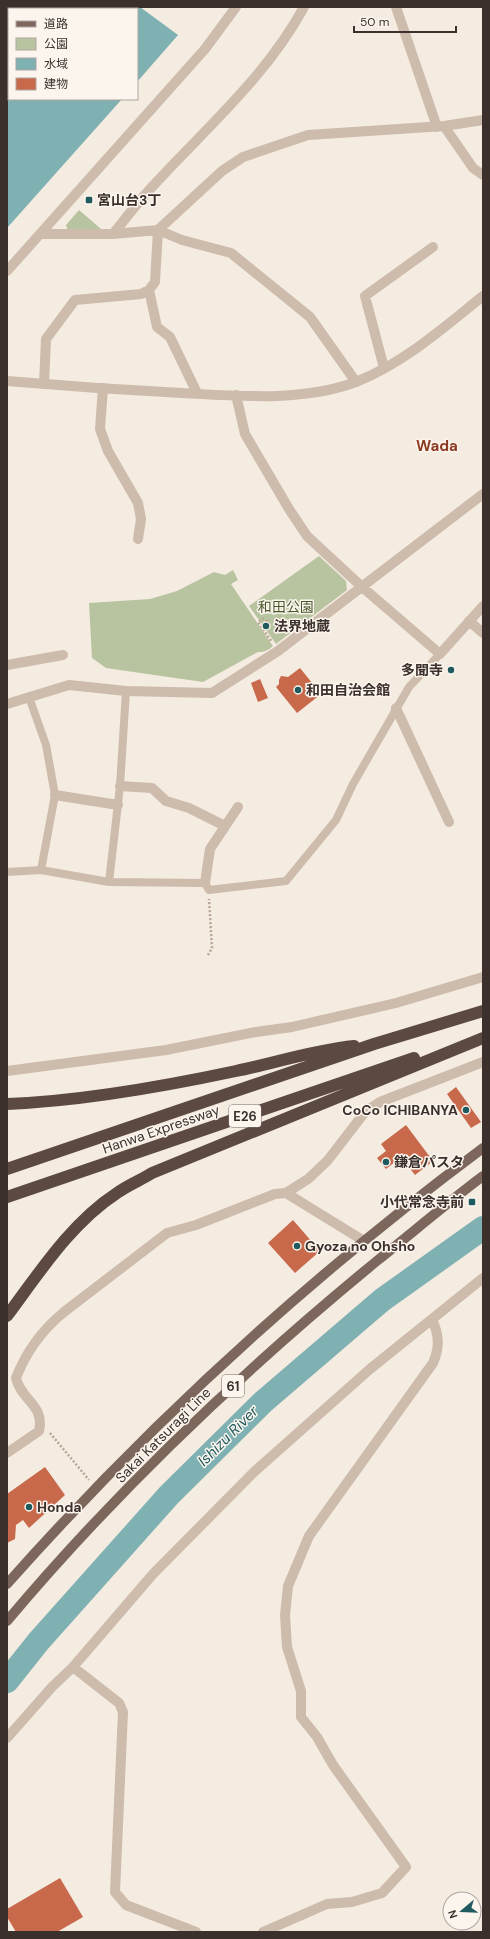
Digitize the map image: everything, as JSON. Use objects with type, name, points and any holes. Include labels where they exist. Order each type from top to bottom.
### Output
[{"type":"highway","name":"Hanwa Expressway","points":[[7,1169],[374,1044],[483,1011]]},
{"type":"highway","name":"Hanwa Expressway","points":[[7,1197],[483,1035]]},
{"type":"highway","points":[[7,1316],[57,1250],[89,1216],[117,1193],[152,1173],[483,1038]]},
{"type":"highway","points":[[7,1104],[110,1094],[236,1071],[327,1049],[374,1044]]},
{"type":"main road","name":"Sakai Katsuragi Line","points":[[7,1584],[96,1488],[235,1352],[301,1293],[364,1241],[434,1184],[483,1148]]},
{"type":"main road","name":"Sakai Katsuragi Line","points":[[7,1621],[52,1567],[115,1502],[250,1370],[339,1292],[483,1176]]},
{"type":"street","points":[[7,271],[205,49],[236,7]]},
{"type":"street","points":[[113,234],[150,188],[266,66],[289,34],[304,7]]},
{"type":"street","points":[[396,7],[440,126],[473,168],[483,175]]},
{"type":"street","points":[[44,384],[46,339],[75,300],[141,294],[150,290],[155,282],[158,230],[222,171],[243,156],[308,134],[440,126],[483,120]]},
{"type":"street","points":[[41,234],[113,234],[158,230],[182,240],[232,253],[310,317],[356,382]]},
{"type":"street","points":[[384,368],[365,296],[433,248]]},
{"type":"street","points":[[150,290],[157,327],[170,337],[197,393]]},
{"type":"street","points":[[7,381],[236,395],[275,395],[332,389],[356,382],[384,368],[423,345],[483,296]]},
{"type":"street","points":[[103,388],[100,429],[108,451],[138,503],[141,519],[138,539]]},
{"type":"street","points":[[236,395],[245,434],[289,510],[307,536],[361,586],[440,654],[483,606]]},
{"type":"street","points":[[7,704],[69,685],[126,691],[212,693],[278,651],[483,494]]},
{"type":"street","points":[[469,621],[483,633]]},
{"type":"street","points":[[7,666],[63,656]]},
{"type":"street","points":[[396,708],[449,822]]},
{"type":"street","points":[[120,786],[152,788],[166,801],[189,808],[225,826]]},
{"type":"street","points":[[55,795],[118,805]]},
{"type":"street","points":[[207,887],[210,849],[238,806]]},
{"type":"street","points":[[7,1071],[166,1050],[256,1032],[292,1027],[396,1003],[483,977]]},
{"type":"street","points":[[7,1453],[39,1431],[41,1422],[39,1413],[18,1385],[16,1378],[36,1340],[49,1325],[167,1233],[196,1225],[275,1194],[286,1193],[308,1179],[328,1160],[365,1112],[380,1102],[483,1062]]},
{"type":"street","points":[[286,1193],[364,1241]]},
{"type":"street","points":[[7,1738],[52,1687],[73,1667],[153,1574],[254,1472],[325,1408],[483,1278]]},
{"type":"street","points":[[263,1932],[327,1904],[352,1902],[382,1893],[406,1867],[301,1716],[301,1691],[287,1647],[285,1615],[288,1586],[309,1536],[433,1363],[438,1351],[438,1339],[437,1331],[432,1319]]},
{"type":"street","points":[[73,1667],[119,1703],[123,1712],[114,1892],[126,1905],[196,1932]]},
{"type":"lane","points":[[7,872],[41,870],[109,882],[207,887],[286,881],[336,820],[353,784],[408,687],[440,654]]},
{"type":"lane","points":[[109,882],[120,786],[126,691]]},
{"type":"lane","points":[[29,697],[46,745],[55,795],[41,870]]},
{"type":"path","points":[[264,618],[258,622],[278,651]]},
{"type":"path","points":[[207,887],[212,948],[208,955]]},
{"type":"path","points":[[41,1422],[96,1488]]},
{"type":"green space","points":[[79,210],[101,229],[68,231],[66,225]]},
{"type":"green space","name":"和田公園","points":[[319,556],[346,581],[347,590],[276,644],[249,606]]},
{"type":"green space","points":[[233,570],[238,580],[231,584],[273,646],[268,650],[258,652],[203,682],[106,668],[92,658],[89,603],[150,599],[177,591],[214,572],[225,575]]},
{"type":"water","points":[[140,7],[178,35],[138,81],[138,8],[20,8]]},
{"type":"water","points":[[8,56],[8,100],[121,100],[7,228]]},
{"type":"building","points":[[267,620],[271,626],[265,631],[261,625]]},
{"type":"building","name":"和田自治会館","points":[[300,668],[321,694],[297,713],[276,687],[279,684],[281,676],[288,677]]},
{"type":"building","points":[[260,679],[268,698],[258,702],[251,683]]},
{"type":"building","points":[[456,1087],[481,1122],[471,1128],[447,1094]]},
{"type":"building","points":[[406,1125],[433,1161],[415,1175],[401,1157],[386,1169],[377,1158],[386,1151],[381,1144]]},
{"type":"building","points":[[293,1220],[320,1251],[295,1273],[268,1243]]},
{"type":"building","name":"Honda","points":[[45,1467],[65,1495],[29,1528],[23,1520],[16,1525],[15,1539],[7,1543],[7,1494]]},
{"type":"building","points":[[60,1878],[83,1917],[57,1932],[16,1932],[7,1917],[7,1909]]},
{"type":"waterway","name":"Ishizu River","points":[[7,1681],[38,1642],[169,1495],[263,1402],[382,1300],[483,1228]]},
{"type":"place","name":"宮山台3丁","points":[[89,200]]},
{"type":"place","name":"法界地蔵","points":[[266,626]]},
{"type":"place","name":"多聞寺","points":[[451,670]]},
{"type":"place","name":"和田自治会館","points":[[298,690]]},
{"type":"place","name":"CoCo ICHIBANYA","points":[[466,1110]]},
{"type":"place","name":"鎌倉パスタ","points":[[386,1162]]},
{"type":"place","name":"小代常念寺前","points":[[472,1202]]},
{"type":"place","name":"Gyoza no Ohsho","points":[[297,1246]]},
{"type":"place","name":"Honda","points":[[29,1507]]},
{"type":"district","name":"Wada","points":[[437,446]]}]
